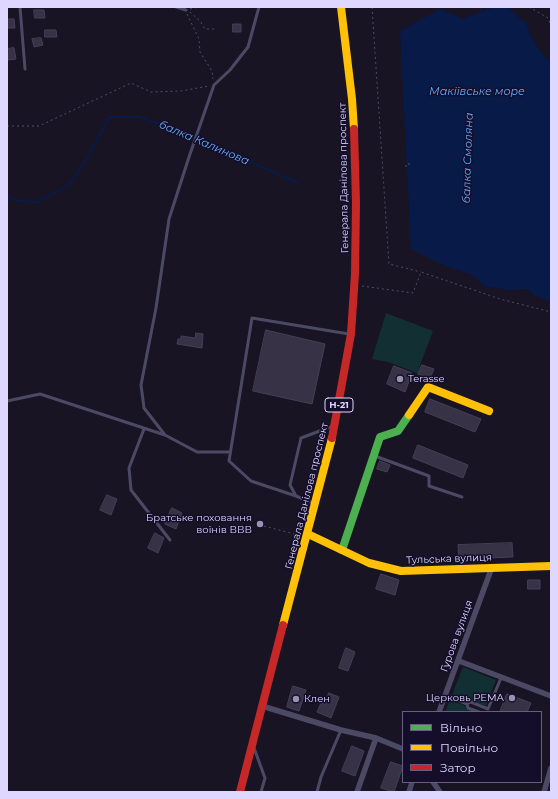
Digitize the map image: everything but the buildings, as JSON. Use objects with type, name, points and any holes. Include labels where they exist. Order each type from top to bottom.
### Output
[{"type":"main road","name":"Генерала Данілова проспект","points":[[240,792],[308,535],[335,426],[351,334],[356,203],[355,152],[352,99],[341,7]]},
{"type":"main road","points":[[342,550],[380,437],[398,431],[428,387],[489,411]]},
{"type":"main road","name":"Тульська вулиця","points":[[308,535],[369,563],[401,571],[551,566]]},
{"type":"street","name":"Гурова вулиця","points":[[439,711],[459,661],[492,567]]},
{"type":"street","points":[[459,661],[551,696]]},
{"type":"street","points":[[262,706],[341,730],[376,738],[402,749]]},
{"type":"street","points":[[356,792],[376,738]]},
{"type":"street","points":[[544,792],[551,768]]},
{"type":"street","points":[[434,783],[440,792]]},
{"type":"lane","points":[[20,7],[25,69]]},
{"type":"lane","points":[[176,7],[186,10]]},
{"type":"lane","points":[[165,435],[144,408],[141,385],[156,308],[169,219],[188,157],[214,85],[230,70],[248,47],[258,7]]},
{"type":"lane","points":[[316,504],[251,481],[229,461],[252,318],[351,334]]},
{"type":"lane","points":[[7,401],[40,394],[165,435],[197,452],[230,452]]},
{"type":"lane","points":[[296,496],[290,485],[301,438],[335,426]]},
{"type":"lane","points":[[144,429],[129,468],[131,490],[170,540]]},
{"type":"lane","points":[[373,456],[429,476],[430,486],[462,497]]},
{"type":"lane","points":[[445,695],[467,704],[471,702],[488,709],[501,678]]},
{"type":"lane","points":[[467,704],[468,708],[476,711]]},
{"type":"lane","points":[[317,792],[321,777],[341,730]]},
{"type":"lane","points":[[253,743],[265,778],[261,792]]},
{"type":"path","points":[[186,10],[199,7]]},
{"type":"path","points":[[372,7],[389,264],[421,272],[500,299],[551,312]]},
{"type":"path","points":[[529,7],[548,18],[551,26]]},
{"type":"path","points":[[186,10],[200,21],[204,29],[216,29]]},
{"type":"path","points":[[7,126],[39,126],[131,84],[150,92],[181,91],[214,85],[212,71],[200,52],[199,39],[186,10]]},
{"type":"path","points":[[409,163],[410,169]]},
{"type":"path","points":[[354,284],[413,293],[421,272]]},
{"type":"path","points":[[264,526],[308,535]]},
{"type":"green space","points":[[386,313],[433,331],[417,373],[388,362],[372,359]]},
{"type":"green space","points":[[463,667],[496,680],[486,706],[470,700],[466,701],[452,695]]},
{"type":"green space","points":[[450,700],[465,706],[467,709],[472,711],[445,711]]},
{"type":"water","name":"Макіївське море","points":[[494,7],[508,8],[527,24],[529,33],[538,48],[551,64],[551,301],[535,296],[527,289],[508,290],[484,286],[472,275],[441,264],[411,249],[400,31],[440,9],[463,19]]},
{"type":"waterway","name":"балка Смоляна","points":[[480,14],[481,7]]},
{"type":"waterway","name":"балка Калинова","points":[[7,196],[20,201],[38,202],[70,184],[89,155],[109,117],[139,117],[178,130],[298,183]]},
{"type":"traffic: fast","points":[[342,550],[380,437],[398,431],[409,415]]},
{"type":"traffic: slow","points":[[341,7],[354,129]]},
{"type":"traffic: slow","points":[[409,415],[428,387],[489,411]]},
{"type":"traffic: slow","points":[[283,625],[332,438]]},
{"type":"traffic: slow","points":[[308,534],[369,563],[401,571],[551,566]]},
{"type":"traffic: jam","points":[[332,438],[351,334],[355,274],[356,203],[354,129]]},
{"type":"traffic: jam","points":[[240,792],[283,625]]},
{"type":"place","name":"Terasse","points":[[400,379]]},
{"type":"place","name":"Братське поховання воїнів ВВВ","points":[[260,524]]},
{"type":"place","name":"Церковь РЕМА","points":[[512,698]]},
{"type":"place","name":"Клен","points":[[296,699]]}]
